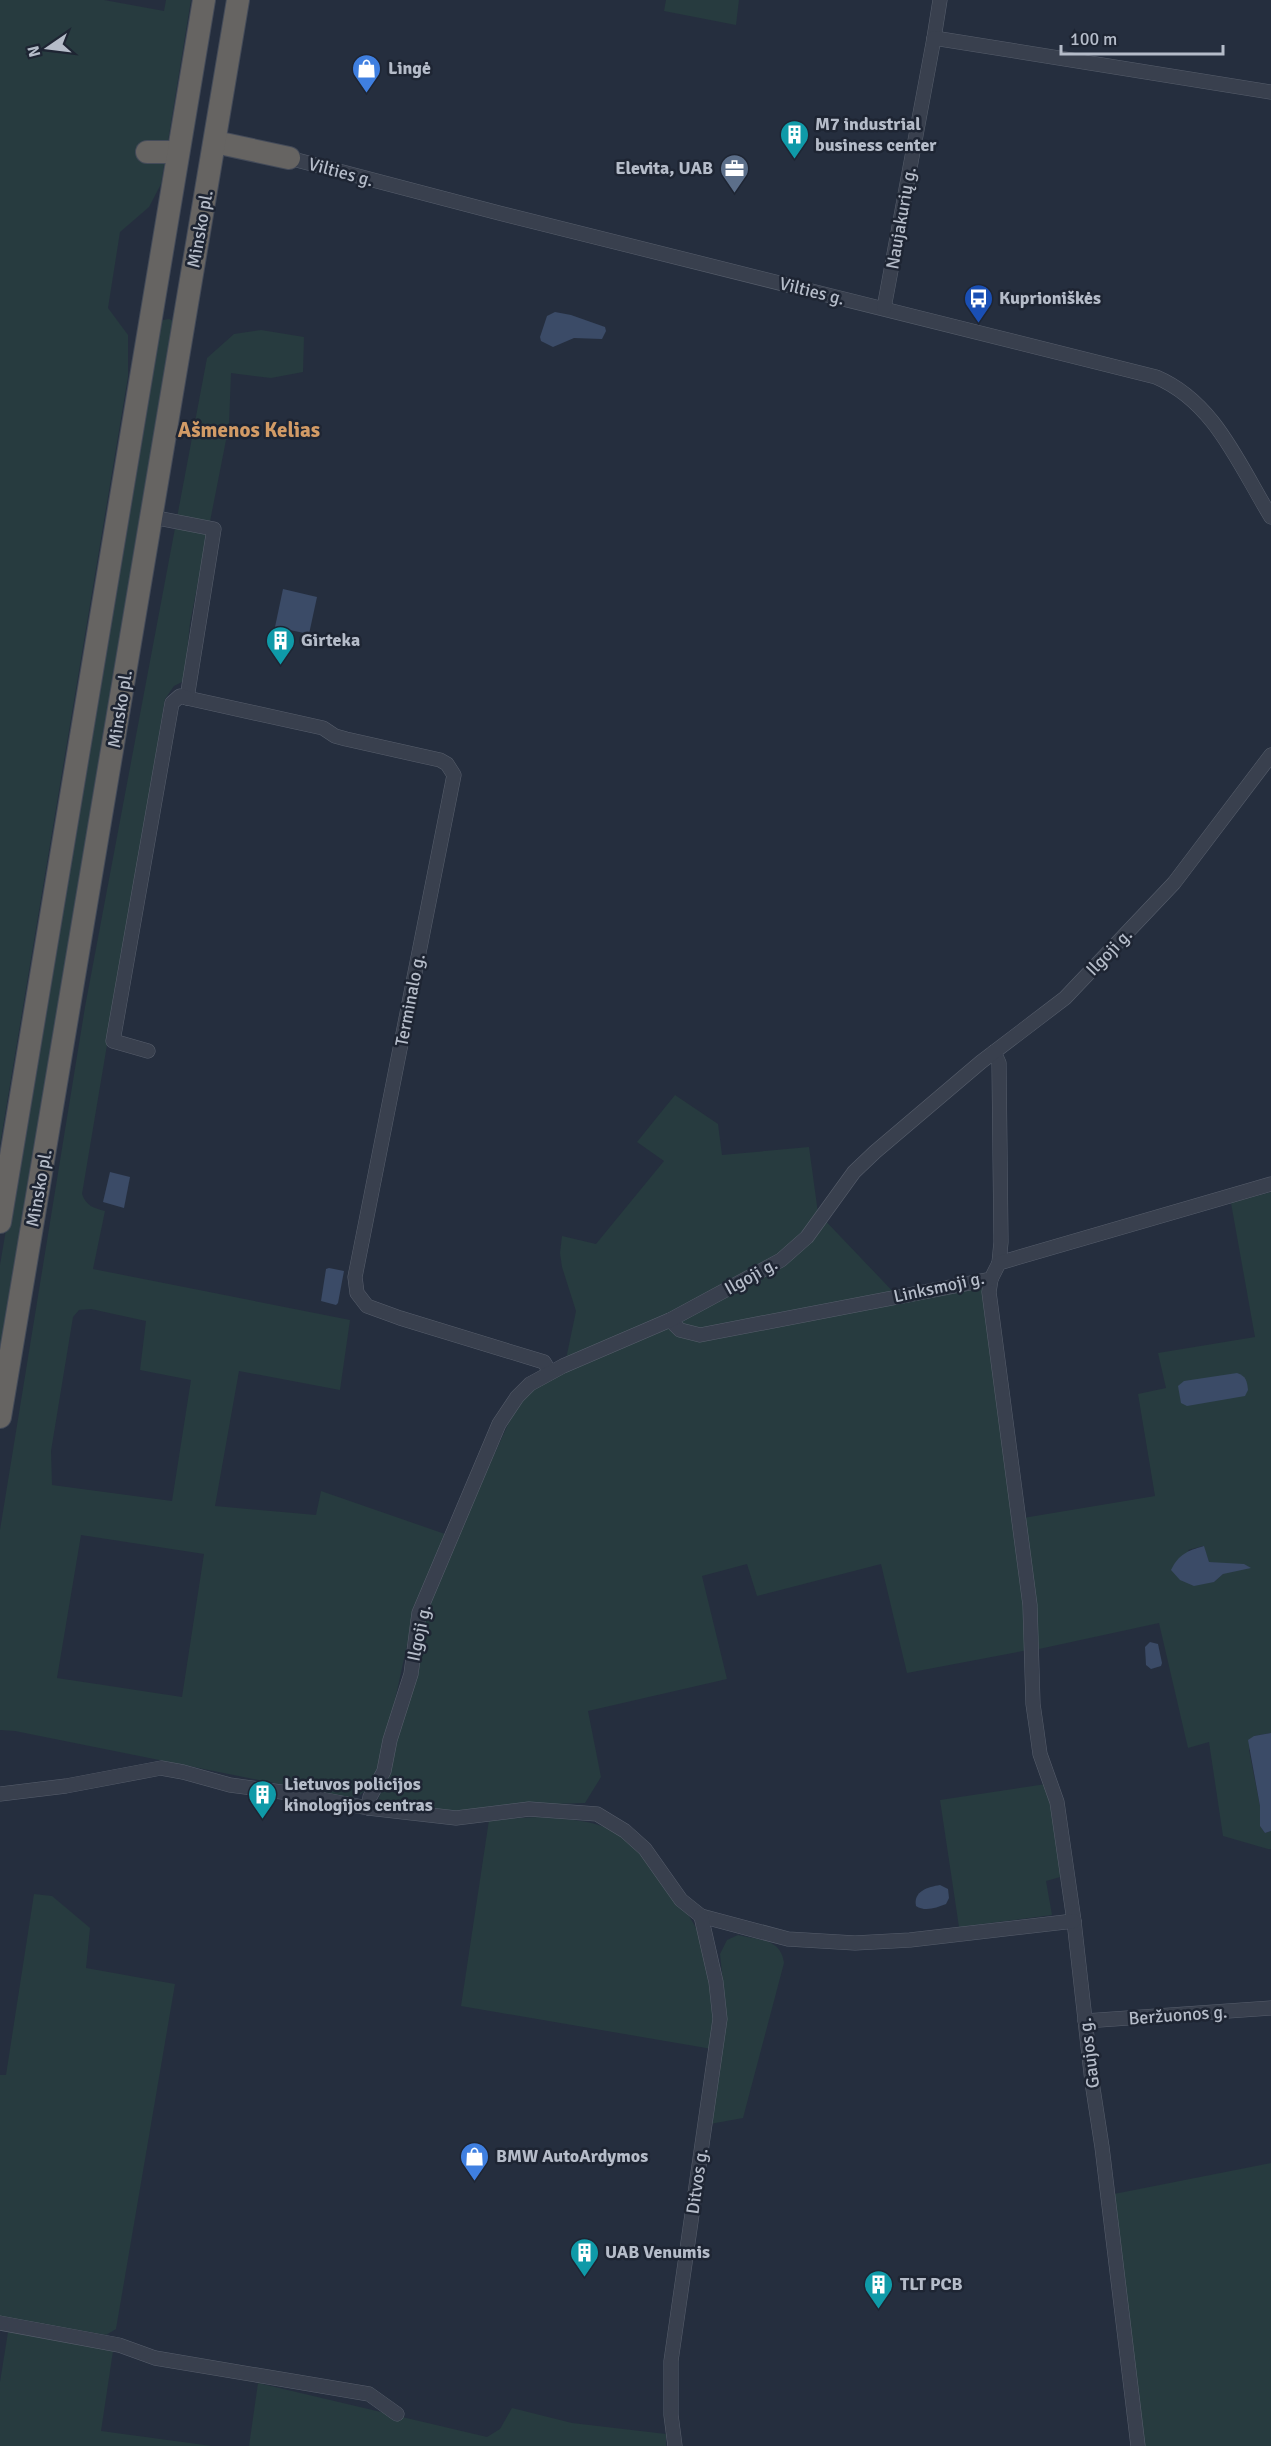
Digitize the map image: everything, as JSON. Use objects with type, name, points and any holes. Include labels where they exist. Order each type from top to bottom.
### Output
[{"type":"highway","name":"Minsko pl.","points":[[0,1221],[204,0]]},
{"type":"highway","name":"Minsko pl.","points":[[0,1417],[238,0]]},
{"type":"highway","points":[[215,142],[290,158]]},
{"type":"highway","points":[[147,152],[178,152]]},
{"type":"highway","points":[[174,184],[177,225],[168,282],[174,306],[185,316]]},
{"type":"street","name":"Naujakurių g.","points":[[884,308],[940,0]]},
{"type":"street","points":[[934,38],[1271,92]]},
{"type":"street","name":"Vilties g.","points":[[290,158],[525,220],[1156,377],[1179,388],[1200,407],[1222,435],[1271,517]]},
{"type":"street","points":[[148,1051],[113,1041],[172,703],[180,696],[187,698],[214,529],[152,516]]},
{"type":"street","name":"Terminalo g.","points":[[187,698],[323,728],[335,736],[440,760],[452,770],[454,775],[355,1277],[357,1293],[367,1306],[543,1362],[550,1372]]},
{"type":"street","name":"Ilgoji g.","points":[[368,1808],[370,1797],[384,1771],[390,1740],[411,1674],[419,1613],[499,1424],[517,1397],[530,1384],[550,1372],[670,1320],[781,1260],[807,1237],[855,1172],[875,1152],[994,1052],[1065,998],[1174,883],[1271,755]]},
{"type":"street","points":[[994,1052],[999,1063],[999,1263]]},
{"type":"street","name":"Linksmoji g.","points":[[670,1320],[680,1330],[700,1335],[807,1312],[991,1279],[999,1263],[1271,1184]]},
{"type":"street","name":"Gaujos g.","points":[[991,1279],[989,1292],[1030,1605],[1036,1732],[1040,1754],[1057,1802],[1074,1921],[1138,2446]]},
{"type":"street","points":[[0,1794],[66,1786],[161,1768],[230,1785],[290,1793],[368,1808],[456,1818],[529,1809],[597,1814],[626,1831],[645,1850],[681,1900],[701,1916],[788,1939],[855,1943],[910,1940],[1074,1921]]},
{"type":"street","name":"Ditvos g.","points":[[675,2446],[671,2415],[671,2361],[720,2019],[716,1982],[701,1916]]},
{"type":"street","name":"Beržuonos g.","points":[[1085,2021],[1271,2008]]},
{"type":"street","points":[[0,2323],[120,2345],[155,2358],[369,2394],[397,2414]]},
{"type":"green space","points":[[0,0],[104,0],[164,11],[166,0],[191,0],[161,184],[149,207],[120,232],[108,308],[128,335],[128,377],[0,1145]]},
{"type":"green space","points":[[666,0],[739,0],[736,25],[664,11]]},
{"type":"green space","points":[[169,319],[174,321],[0,1375],[0,1265],[159,324]]},
{"type":"green space","points":[[261,330],[304,337],[303,372],[271,378],[231,373],[229,425],[190,623],[184,681],[174,686],[165,699],[82,1194],[88,1204],[105,1211],[93,1269],[350,1320],[340,1390],[239,1371],[215,1506],[316,1515],[321,1491],[445,1534],[411,1627],[386,1741],[372,1783],[360,1795],[348,1798],[15,1731],[0,1730],[0,1530],[85,1007],[207,358],[234,334]],"holes":[[[91,1309],[146,1321],[140,1370],[191,1380],[172,1501],[52,1485],[51,1451],[73,1317],[79,1310]],[[81,1535],[204,1554],[182,1697],[57,1678]]]},
{"type":"green space","points":[[675,1095],[718,1124],[722,1155],[809,1147],[818,1213],[901,1300],[984,1287],[1015,1519],[1028,1650],[907,1673],[881,1564],[757,1596],[747,1564],[702,1576],[727,1679],[588,1711],[601,1777],[585,1803],[491,1806],[459,1812],[377,1804],[389,1768],[423,1620],[433,1589],[510,1420],[524,1399],[566,1359],[576,1311],[562,1267],[560,1253],[562,1236],[596,1244],[664,1161],[637,1142]]},
{"type":"green space","points":[[1271,1192],[1271,1733],[1254,1736],[1249,1750],[1260,1806],[1260,1826],[1265,1833],[1271,1831],[1271,1849],[1223,1836],[1209,1742],[1188,1748],[1159,1623],[1039,1649],[1023,1518],[1155,1496],[1138,1394],[1166,1388],[1158,1353],[1255,1337],[1231,1203]],"holes":[[[1203,1546],[1209,1562],[1217,1563],[1223,1574],[1214,1582],[1188,1550]]]},
{"type":"green space","points":[[1046,1784],[1064,1876],[1046,1881],[1052,1915],[959,1927],[940,1800]]},
{"type":"green space","points":[[537,1817],[566,1819],[604,1827],[628,1840],[651,1865],[690,1918],[703,1946],[710,1974],[713,2005],[712,2049],[461,2006],[489,1820]]},
{"type":"green space","points":[[34,1894],[52,1896],[90,1928],[86,1968],[175,1984],[116,2329],[106,2335],[0,2317],[0,2075],[6,2075]]},
{"type":"green space","points":[[738,1935],[761,1939],[773,1944],[782,1955],[784,1963],[743,2118],[710,2124],[727,2020],[720,1954],[727,1940]]},
{"type":"green space","points":[[1271,2163],[1271,2446],[1142,2446],[1114,2194]]},
{"type":"green space","points":[[8,2332],[113,2351],[101,2431],[212,2446],[0,2446],[0,2382]]},
{"type":"green space","points":[[258,2383],[487,2437],[500,2429],[512,2408],[572,2423],[666,2434],[666,2446],[249,2446]]},
{"type":"water","points":[[555,312],[605,327],[606,331],[602,339],[574,338],[553,347],[541,341],[540,337],[547,316]]},
{"type":"water","points":[[283,589],[317,597],[309,634],[275,627]]},
{"type":"water","points":[[110,1172],[130,1177],[124,1208],[103,1202]]},
{"type":"water","points":[[326,1269],[344,1271],[336,1305],[321,1301]]},
{"type":"water","points":[[1237,1373],[1246,1381],[1248,1390],[1245,1396],[1187,1406],[1181,1403],[1178,1386],[1184,1381]]},
{"type":"water","points":[[1204,1546],[1209,1562],[1244,1564],[1251,1568],[1223,1574],[1214,1582],[1194,1586],[1180,1580],[1171,1570],[1177,1560],[1184,1554]]},
{"type":"water","points":[[1150,1642],[1158,1644],[1162,1663],[1161,1666],[1151,1669],[1146,1665],[1145,1647]]},
{"type":"water","points":[[1271,1733],[1271,1831],[1265,1833],[1260,1826],[1260,1806],[1248,1740],[1254,1736]]},
{"type":"water","points":[[940,1885],[948,1889],[949,1898],[946,1904],[927,1909],[916,1906],[919,1893]]},
{"type":"place","name":"Lingė","points":[[367,94]]},
{"type":"place","name":"M7 industrial business center","points":[[794,160]]},
{"type":"place","name":"Elevita, UAB","points":[[734,194]]},
{"type":"place","name":"Kuprioniškės","points":[[978,324]]},
{"type":"place","name":"Girteka","points":[[280,666]]},
{"type":"place","name":"Lietuvos policijos kinologijos centras","points":[[263,1820]]},
{"type":"place","name":"BMW AutoArdymos","points":[[475,2182]]},
{"type":"place","name":"UAB Venumis","points":[[584,2278]]},
{"type":"place","name":"TLT PCB","points":[[879,2310]]},
{"type":"district","name":"Ašmenos Kelias","points":[[249,430]]}]
